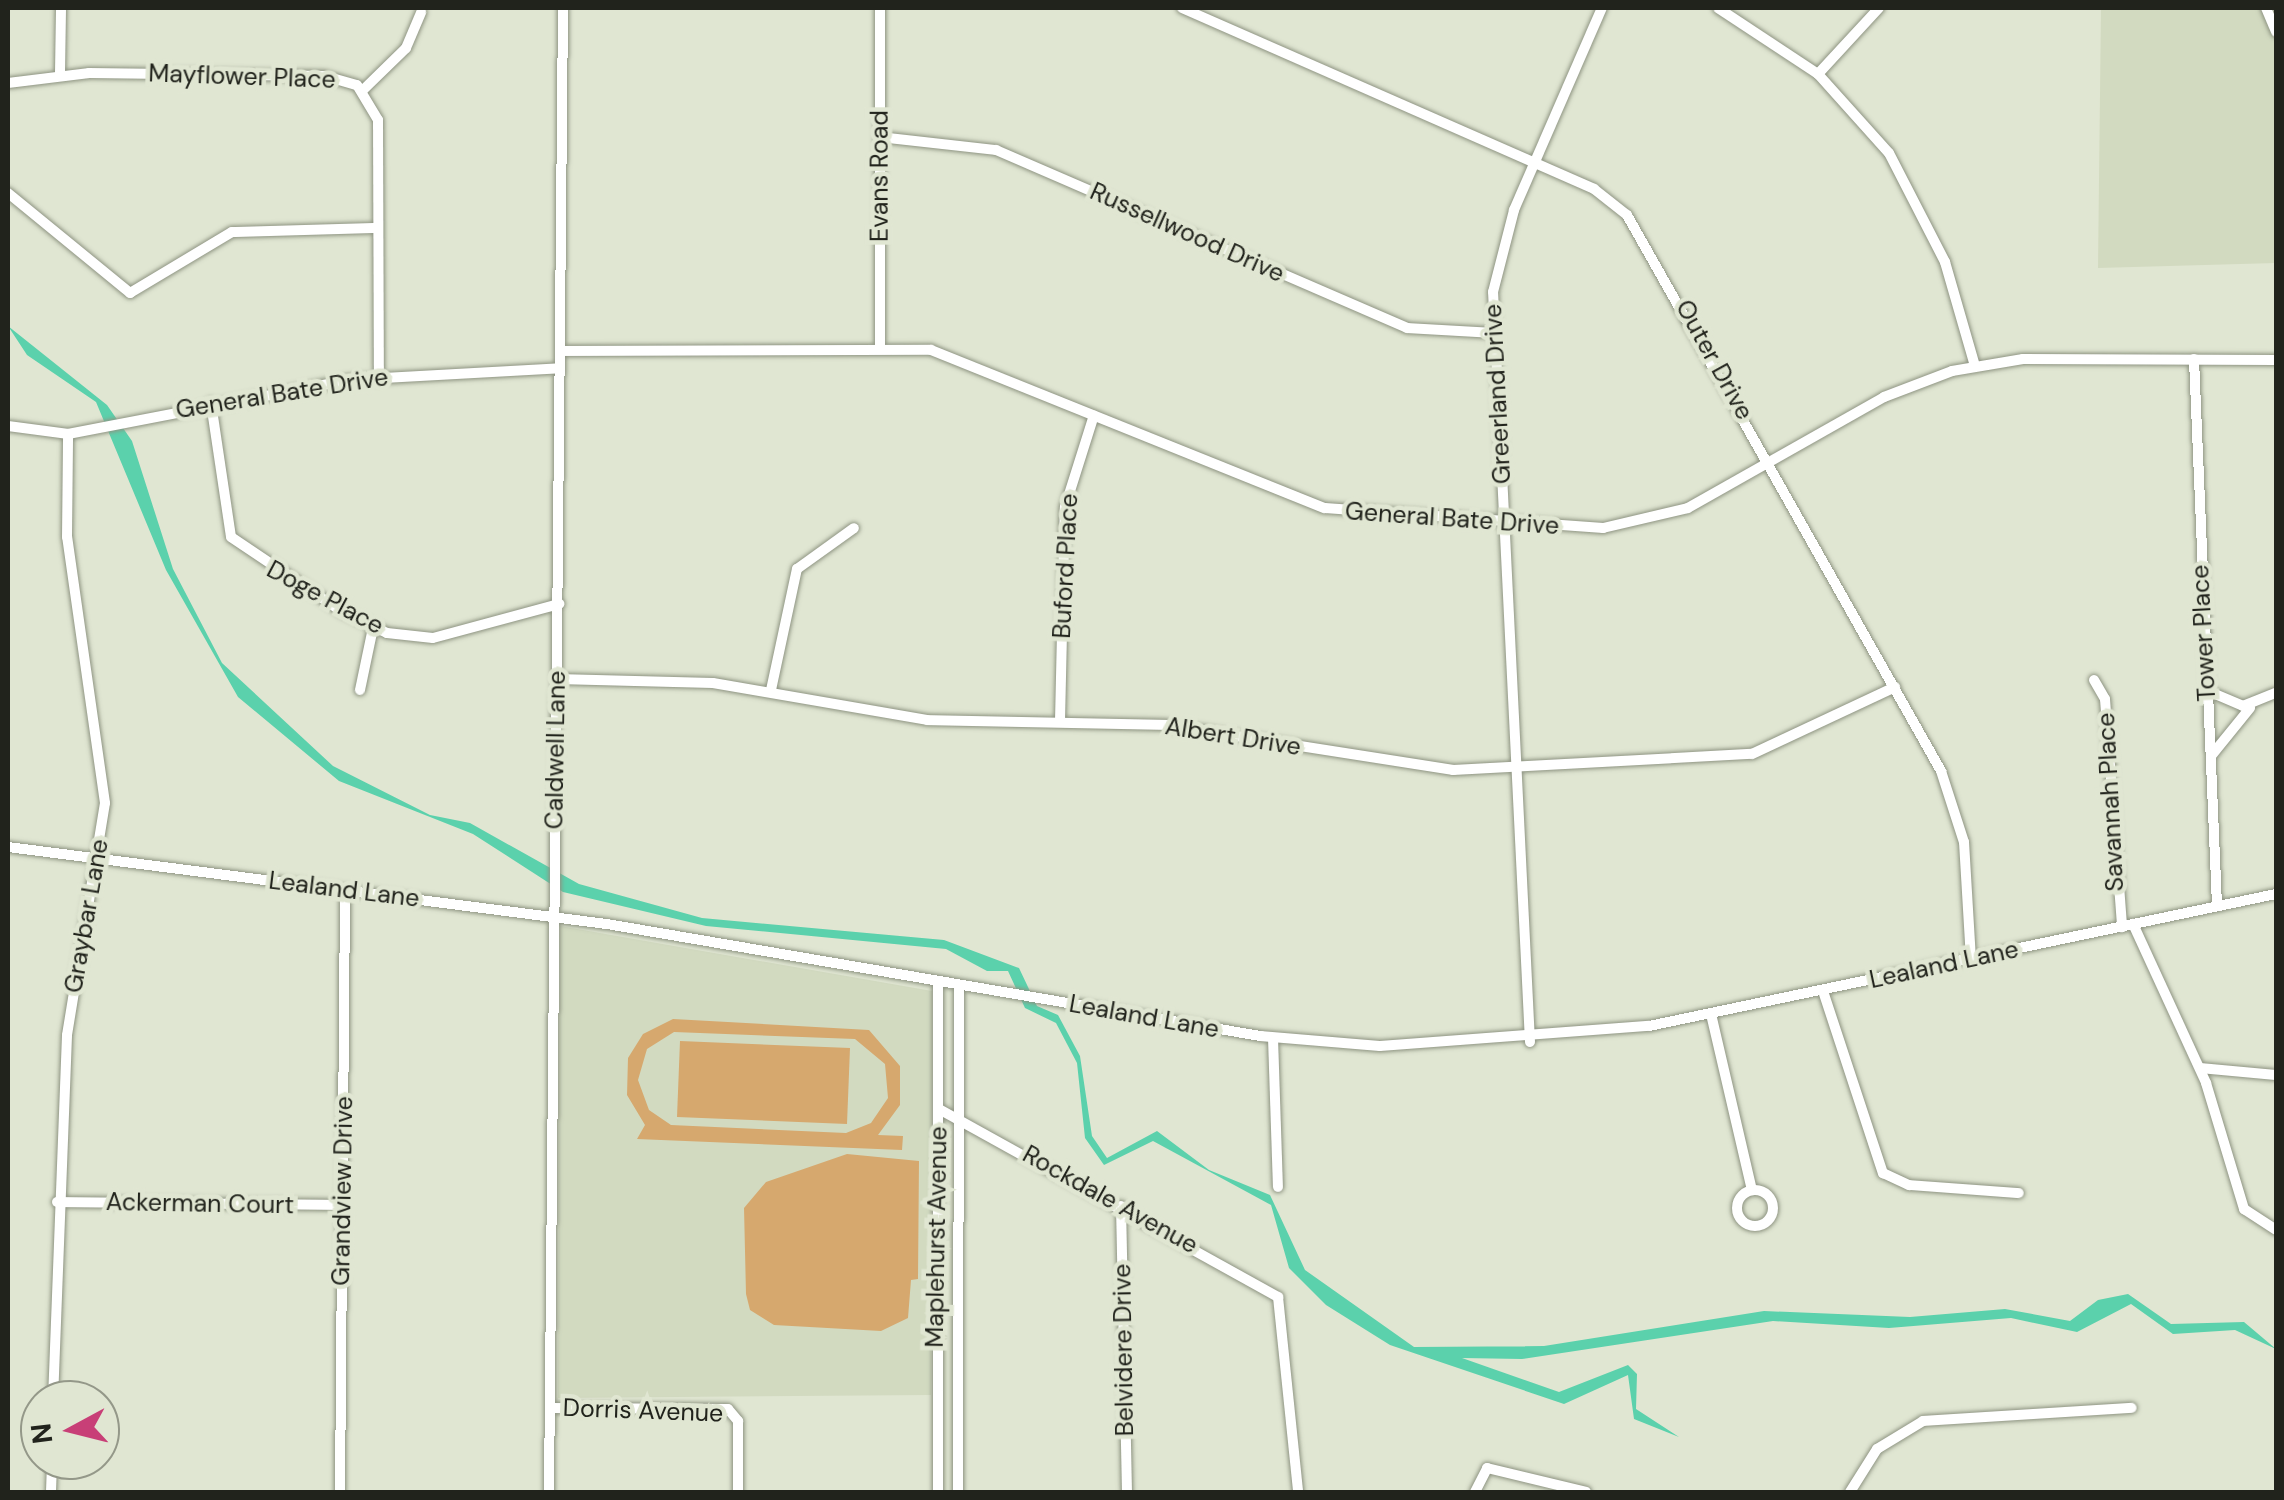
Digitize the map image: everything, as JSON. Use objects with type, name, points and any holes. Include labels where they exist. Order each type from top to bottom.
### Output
[{"type":"street","points":[[60,74],[62,8]]},
{"type":"street","name":"Caldwell Lane","points":[[549,1492],[563,8]]},
{"type":"street","name":"Evans Road","points":[[880,8],[880,345]]},
{"type":"street","name":"Outer Drive","points":[[1182,8],[1535,162],[1627,215],[1771,462],[1956,806],[1971,959]]},
{"type":"street","name":"Greerland Drive","points":[[1530,1042],[1494,332],[1497,258],[1602,8]]},
{"type":"street","points":[[1718,8],[1818,74],[1910,187],[1976,366]]},
{"type":"street","points":[[1818,74],[1880,8]]},
{"type":"street","points":[[2266,8],[2276,32]]},
{"type":"street","points":[[363,90],[406,48],[422,12]]},
{"type":"street","name":"Mayflower Place","points":[[8,83],[60,74],[326,76],[363,90],[378,114],[380,376]]},
{"type":"street","name":"Russellwood Drive","points":[[880,137],[996,150],[1407,328],[1494,332]]},
{"type":"street","points":[[8,193],[130,293],[232,232],[377,228]]},
{"type":"street","name":"General Bate Drive","points":[[560,351],[880,345],[950,354],[1325,508],[1504,524],[1602,528],[1653,520],[1771,462],[1906,386],[1976,366],[2276,360]]},
{"type":"street","name":"Tower Place","points":[[2194,359],[2217,906]]},
{"type":"street","name":"General Bate Drive","points":[[8,426],[68,434],[212,403],[380,376],[560,368]]},
{"type":"street","name":"Doge Place","points":[[212,403],[231,537],[372,628],[446,637],[559,604]]},
{"type":"street","name":"Buford Place","points":[[1060,721],[1065,507],[1094,415]]},
{"type":"street","name":"Graybar Lane","points":[[53,1380],[66,1034],[98,860],[104,765],[67,537],[68,434]]},
{"type":"street","points":[[771,690],[797,568],[854,528]]},
{"type":"street","points":[[360,690],[372,628]]},
{"type":"street","name":"Albert Drive","points":[[557,678],[771,690],[913,718],[1166,725],[1430,770],[1516,769],[1752,754],[1895,687]]},
{"type":"street","name":"Savannah Place","points":[[2094,680],[2105,699],[2127,926]]},
{"type":"street","points":[[2208,691],[2255,704]]},
{"type":"street","points":[[2209,760],[2255,704],[2276,693]]},
{"type":"street","name":"Lealand Lane","points":[[8,846],[554,916],[1272,1038],[1530,1042],[1711,1014],[2276,894]]},
{"type":"street","name":"Grandview Drive","points":[[340,1492],[345,890]]},
{"type":"street","points":[[2127,926],[2200,1068],[2251,1220],[2276,1230]]},
{"type":"street","name":"Maplehurst Avenue","points":[[938,982],[938,1492]]},
{"type":"street","name":"Maplehurst Avenue","points":[[958,1492],[960,986]]},
{"type":"street","points":[[1824,991],[1887,1176]]},
{"type":"street","points":[[1711,1014],[1752,1190]]},
{"type":"street","points":[[1272,1038],[1278,1187]]},
{"type":"street","points":[[2200,1068],[2276,1076]]},
{"type":"street","name":"Rockdale Avenue","points":[[939,1109],[960,1113],[1278,1297],[1298,1492]]},
{"type":"street","points":[[1878,1188],[1887,1176]]},
{"type":"street","points":[[1887,1176],[2019,1192]]},
{"type":"street","name":"Ackerman Court","points":[[57,1202],[343,1206]]},
{"type":"street","name":"Belvidere Drive","points":[[1121,1206],[1127,1492]]},
{"type":"street","name":"Dorris Avenue","points":[[550,1408],[736,1414],[738,1492]]},
{"type":"street","points":[[1850,1492],[1877,1449],[1923,1420],[2132,1408]]},
{"type":"street","points":[[1475,1492],[1476,1475],[1492,1468],[1586,1492]]},
{"type":"shaded area","points":[[2101,8],[2276,8],[2276,263],[2098,268]]},
{"type":"shaded area","points":[[8,326],[107,405],[132,441],[173,569],[222,663],[333,766],[430,815],[470,823],[579,884],[702,918],[944,940],[1019,968],[1037,1006],[1058,1015],[1080,1056],[1092,1136],[1107,1158],[1157,1131],[1209,1170],[1270,1195],[1305,1270],[1414,1347],[1544,1346],[1764,1311],[1910,1317],[2005,1309],[2070,1321],[2098,1300],[2128,1294],[2171,1324],[2244,1322],[2276,1349],[2235,1330],[2173,1334],[2131,1304],[2077,1332],[2011,1318],[1889,1328],[1773,1321],[1522,1359],[1462,1358],[1559,1392],[1628,1365],[1637,1374],[1636,1409],[1679,1437],[1634,1419],[1628,1375],[1564,1404],[1390,1345],[1326,1305],[1289,1268],[1271,1205],[1153,1141],[1104,1165],[1085,1138],[1077,1063],[1056,1023],[1025,1008],[1008,971],[987,971],[946,949],[706,926],[563,892],[473,834],[339,781],[238,697],[166,570],[96,402],[27,355]]},
{"type":"shaded area","points":[[560,926],[932,991],[931,1395],[558,1398]]},
{"type":"shaded area","points":[[673,1019],[869,1030],[900,1066],[900,1105],[878,1135],[903,1136],[902,1150],[637,1139],[645,1125],[627,1095],[628,1058],[643,1034]],"holes":[[[674,1032],[855,1039],[885,1064],[888,1098],[871,1123],[846,1133],[671,1125],[649,1110],[638,1080],[647,1049]]]},
{"type":"shaded area","points":[[680,1041],[850,1048],[847,1124],[677,1117]]},
{"type":"shaded area","points":[[847,1154],[919,1161],[918,1279],[911,1280],[908,1318],[881,1331],[774,1325],[750,1310],[746,1294],[744,1208],[766,1182]]}]
